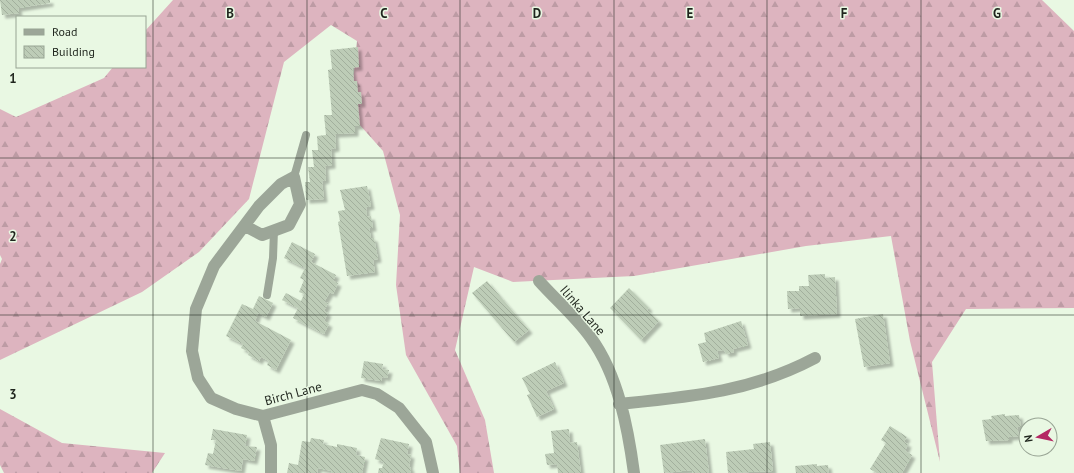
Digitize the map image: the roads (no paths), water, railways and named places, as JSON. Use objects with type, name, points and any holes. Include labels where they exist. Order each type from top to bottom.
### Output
[{"type":"street","name":"Birch Lane","points":[[294,177],[281,184],[259,206],[214,266],[196,309],[192,351],[198,378],[211,398],[236,409],[263,416],[362,390],[377,394],[398,408],[426,442],[433,473]]},
{"type":"street","points":[[245,226],[262,235],[289,225],[300,204],[294,177]]},
{"type":"street","name":"Ilinka Lane","points":[[539,281],[590,337],[609,368],[630,445],[634,473]]},
{"type":"street","points":[[620,404],[687,398],[725,392],[793,370],[815,358]]},
{"type":"street","points":[[263,416],[271,445],[271,473]]},
{"type":"lane","points":[[294,177],[306,135]]},
{"type":"lane","points":[[267,295],[273,258],[274,230]]}]
